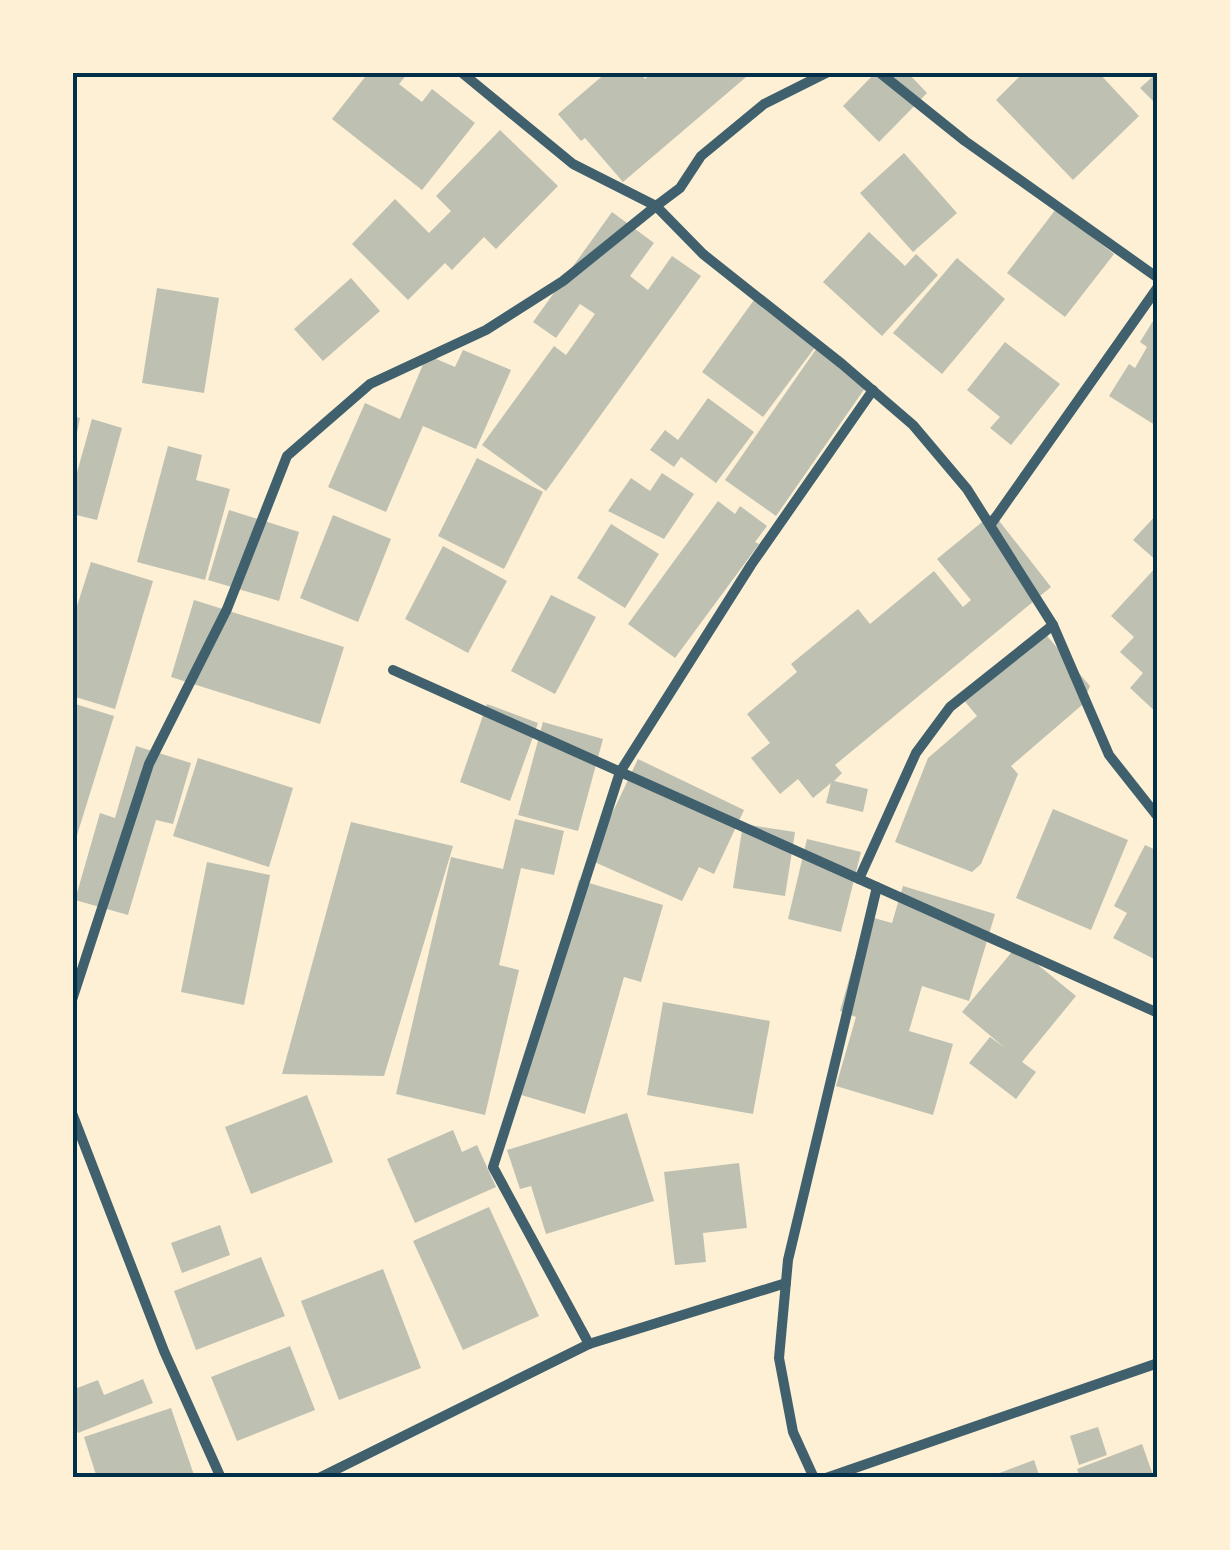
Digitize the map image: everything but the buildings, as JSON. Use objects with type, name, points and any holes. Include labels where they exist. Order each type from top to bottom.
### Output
[{"type":"street","points":[[460,72],[573,164],[656,206],[703,254],[913,425],[991,524],[1053,625],[1109,754],[1158,818]]},
{"type":"street","points":[[72,1000],[149,764],[227,610],[287,456],[370,384],[486,330],[563,281],[680,188],[701,156],[764,104],[828,72]]},
{"type":"street","points":[[878,72],[965,141],[1158,278]]},
{"type":"street","points":[[991,524],[1158,288]]},
{"type":"street","points":[[589,1344],[493,1167],[620,772],[752,565],[873,390]]},
{"type":"street","points":[[859,879],[916,753],[950,707],[1053,625]]},
{"type":"street","points":[[393,670],[1158,1013]]},
{"type":"street","points":[[814,1478],[793,1432],[779,1358],[788,1260],[876,887]]},
{"type":"street","points":[[72,1113],[164,1351],[221,1478]]},
{"type":"street","points":[[319,1478],[589,1344],[786,1283]]},
{"type":"street","points":[[826,1478],[1158,1363]]}]
